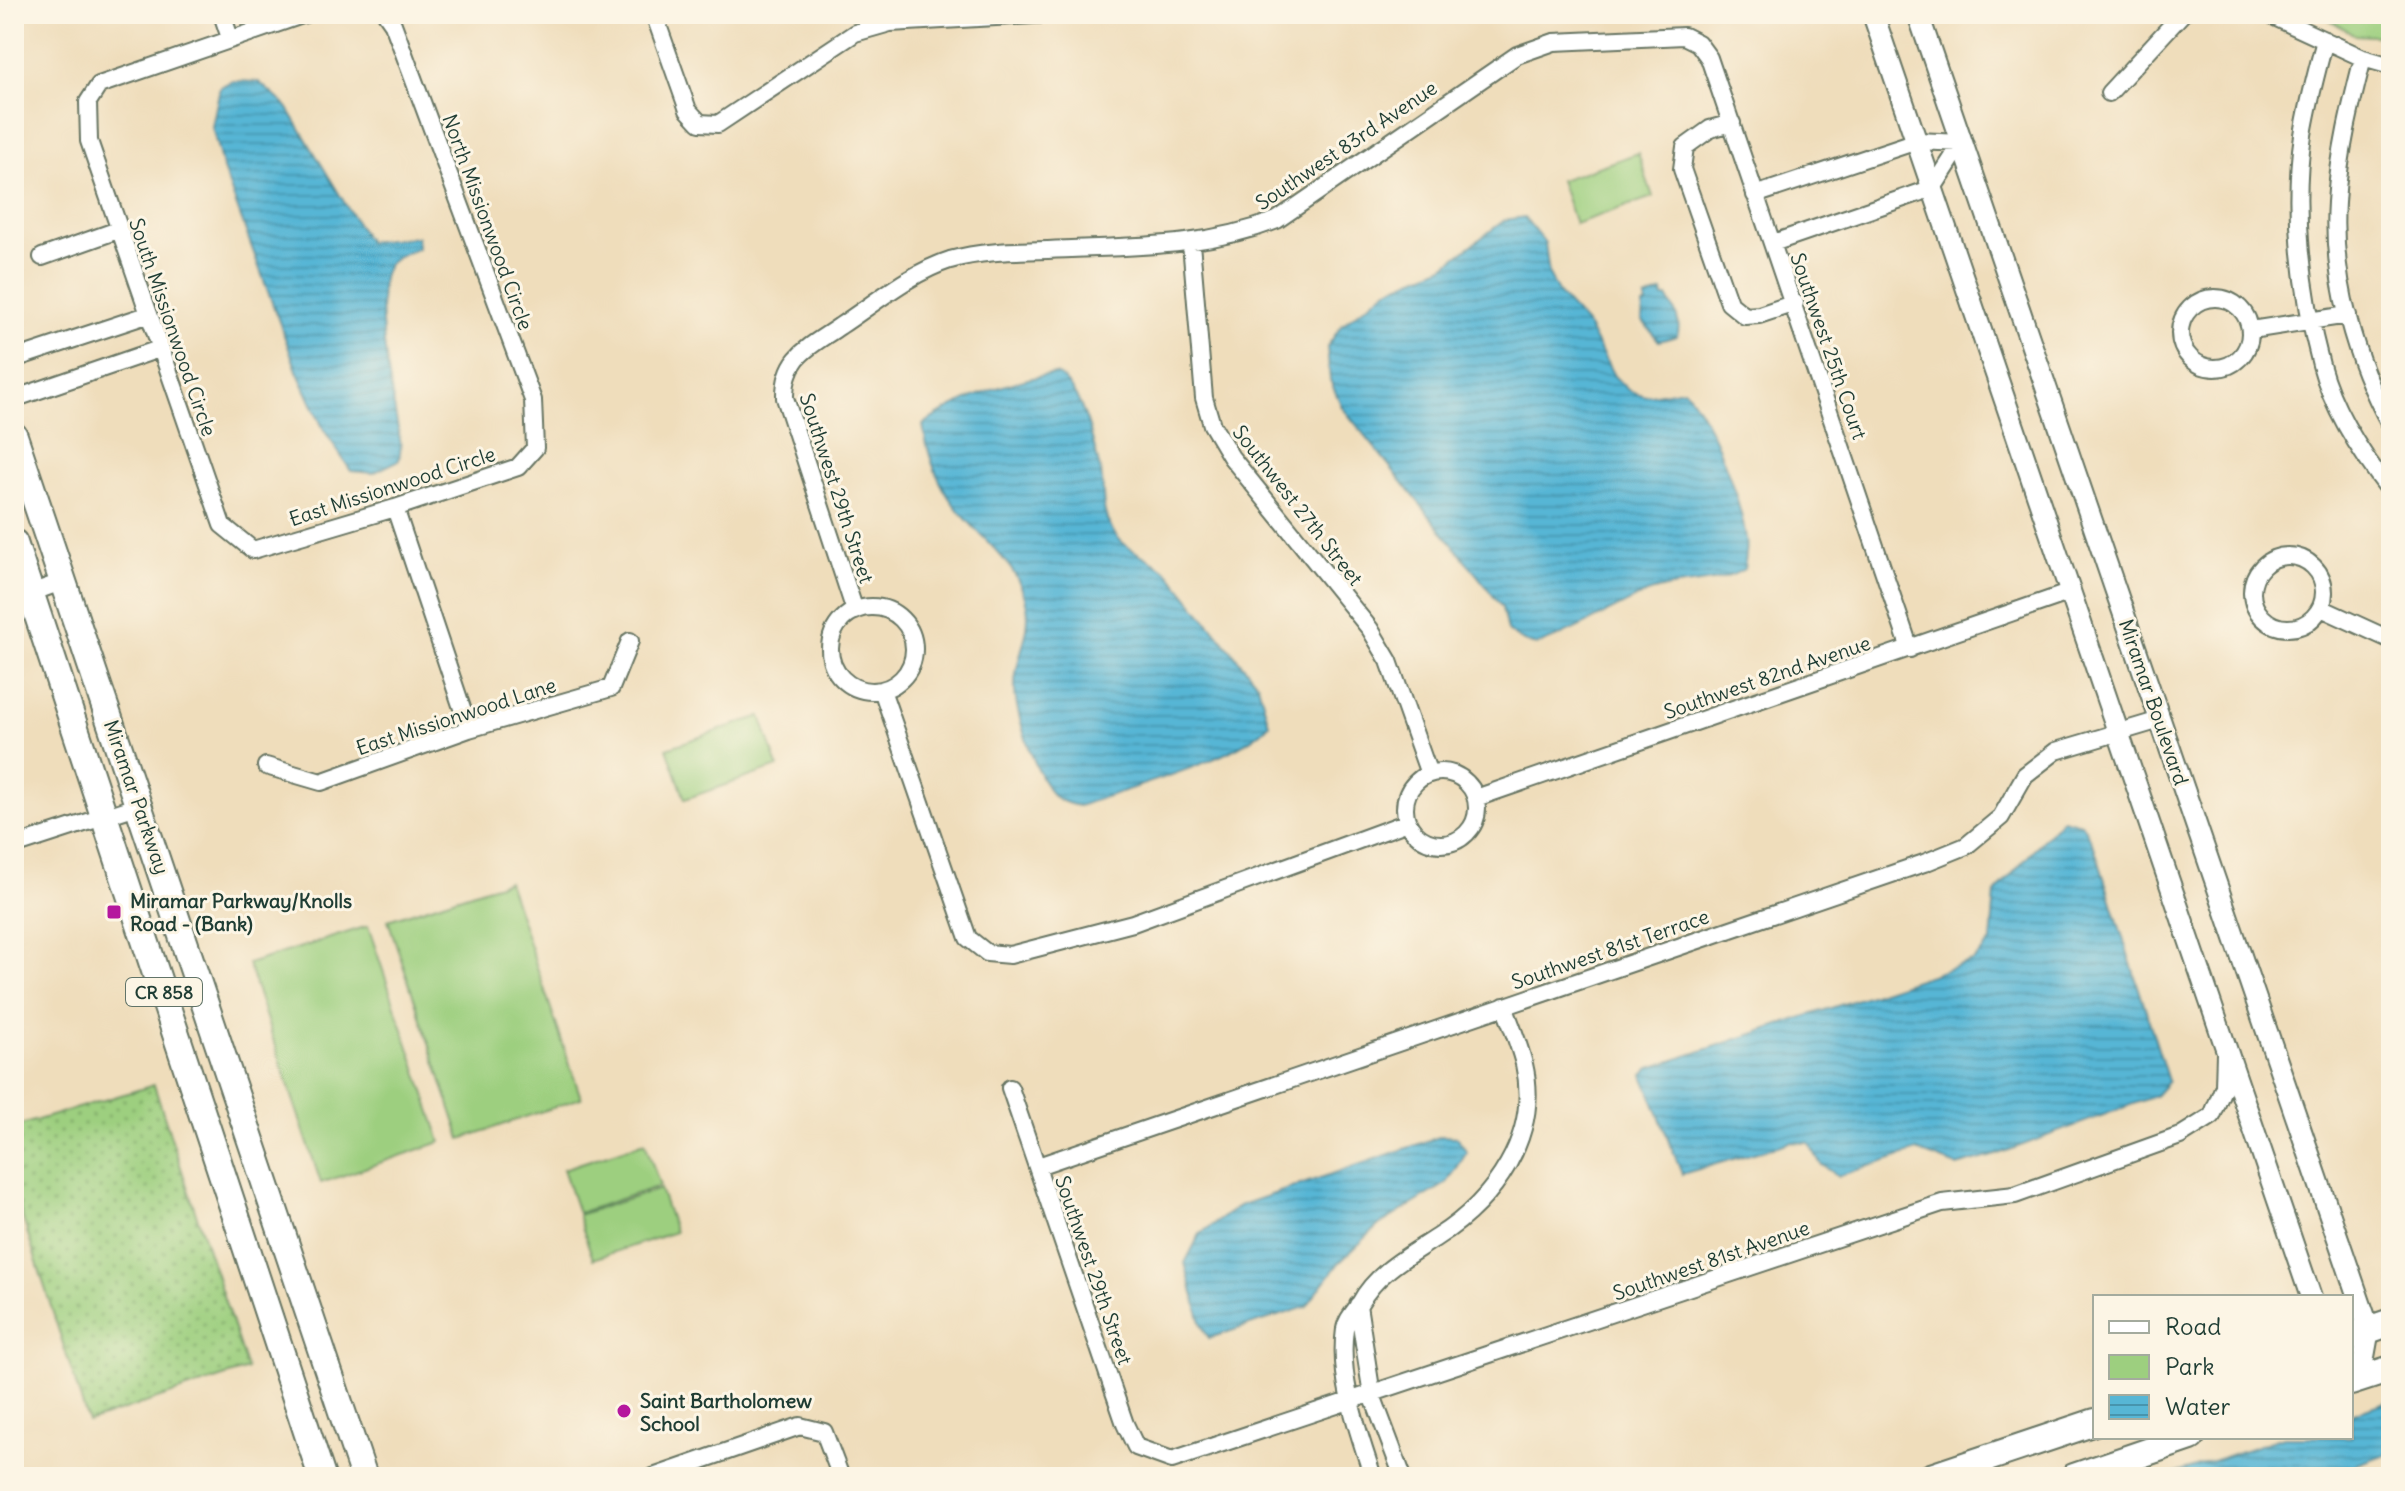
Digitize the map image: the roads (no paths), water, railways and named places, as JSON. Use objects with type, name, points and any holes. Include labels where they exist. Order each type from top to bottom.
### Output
[{"type":"main road","name":"Miramar Parkway","points":[[14,436],[364,1477]]},
{"type":"main road","name":"Miramar Parkway","points":[[14,543],[22,596],[106,815],[322,1477]]},
{"type":"main road","points":[[244,1238],[264,1258],[276,1263],[289,1260]]},
{"type":"main road","points":[[2354,1377],[2391,1369]]},
{"type":"main road","points":[[294,1392],[306,1389],[321,1393],[339,1406]]},
{"type":"main road","points":[[1931,1477],[2093,1423]]},
{"type":"main road","points":[[2074,1477],[2185,1439]]},
{"type":"street","points":[[222,14],[230,38],[305,14]]},
{"type":"street","name":"North Missionwood Circle","points":[[386,14],[393,24],[533,400],[535,448]]},
{"type":"street","points":[[654,14],[688,110],[700,123],[718,124],[855,33],[890,23],[1051,14]]},
{"type":"street","points":[[1873,14],[2310,1295]]},
{"type":"street","name":"Miramar Boulevard","points":[[1918,14],[2370,1329],[2354,1377]]},
{"type":"street","points":[[2109,93],[2182,14]]},
{"type":"street","points":[[2268,14],[2363,58],[2391,66]]},
{"type":"street","name":"Southwest 83rd Avenue","points":[[784,377],[798,355],[919,273],[951,260],[994,252],[1191,243],[1236,236],[1277,220],[1517,55],[1554,42],[1684,36],[1698,43],[1709,58]]},
{"type":"street","name":"South Missionwood Circle","points":[[230,38],[99,85],[88,102],[89,141],[222,525],[253,550]]},
{"type":"street","points":[[2325,40],[2302,150],[2300,205],[2313,320],[2321,367],[2343,418],[2369,464],[2391,492]]},
{"type":"street","name":"Southwest 25th Court","points":[[1709,58],[1795,303],[1910,649]]},
{"type":"street","points":[[2363,58],[2344,133],[2335,205],[2340,277],[2370,388],[2391,426]]},
{"type":"street","points":[[1732,123],[1710,129],[1685,147],[1682,169],[1729,303],[1745,316],[1759,315],[1795,303]]},
{"type":"street","points":[[1755,195],[1917,141],[1962,143]]},
{"type":"street","points":[[1773,243],[1933,188],[1962,143]]},
{"type":"street","points":[[42,257],[118,230]]},
{"type":"street","name":"Southwest 27th Street","points":[[1191,243],[1204,398],[1212,425],[1231,457],[1370,629],[1389,661],[1429,774]]},
{"type":"street","points":[[2221,297],[2242,308],[2251,330],[2250,341],[2238,360],[2216,368],[2195,362],[2181,343],[2180,331],[2188,309],[2198,302],[2221,297]]},
{"type":"street","points":[[14,359],[147,315]]},
{"type":"street","points":[[2251,330],[2348,315]]},
{"type":"street","points":[[14,392],[22,396],[159,349]]},
{"type":"street","name":"Southwest 29th Street","points":[[784,377],[785,398],[855,611]]},
{"type":"street","name":"East Missionwood Circle","points":[[253,550],[518,467],[535,448]]},
{"type":"street","points":[[395,508],[469,729]]},
{"type":"street","points":[[2281,557],[2300,558],[2322,578],[2321,608],[2316,617],[2297,628],[2277,627],[2260,615],[2255,605],[2253,584],[2257,574],[2281,557]]},
{"type":"street","points":[[22,596],[64,581]]},
{"type":"street","name":"Southwest 82nd Avenue","points":[[1476,798],[2071,592]]},
{"type":"street","name":"Southwest 29th Street","points":[[882,608],[905,623],[912,635],[912,663],[895,685],[882,690],[855,688],[835,669],[830,656],[835,629],[855,611],[882,608]]},
{"type":"street","points":[[2321,608],[2391,640]]},
{"type":"street","name":"East Missionwood Lane","points":[[266,766],[321,782],[469,729],[611,688],[630,641]]},
{"type":"street","points":[[882,690],[968,938],[987,953],[1010,955],[1133,923],[1408,822]]},
{"type":"street","name":"Southwest 81st Terrace","points":[[1038,1166],[1966,846],[2001,817],[2025,775],[2056,751],[2160,720]]},
{"type":"street","points":[[1429,774],[1452,774],[1463,779],[1476,798],[1475,822],[1459,840],[1435,844],[1424,840],[1408,822],[1406,799],[1411,788],[1429,774]]},
{"type":"street","points":[[14,846],[140,805]]},
{"type":"street","points":[[1373,1477],[1349,1403],[1345,1326],[1366,1289],[1390,1268],[1462,1221],[1487,1197],[1507,1169],[1520,1133],[1525,1066],[1504,1006]]},
{"type":"street","name":"Southwest 81st Avenue","points":[[1153,1455],[1172,1460],[1188,1457],[1942,1203],[2015,1195],[2180,1136],[2212,1116],[2224,1086],[2226,1047]]},
{"type":"street","name":"Southwest 29th Street","points":[[1010,1088],[1125,1424],[1136,1447],[1153,1455]]},
{"type":"street","points":[[1358,1305],[1372,1395],[1403,1477]]},
{"type":"street","points":[[653,1477],[800,1426],[824,1432],[841,1477]]},
{"type":"water","points":[[232,81],[259,82],[287,107],[368,242],[417,237],[418,248],[390,263],[382,281],[385,353],[401,445],[399,460],[373,473],[351,471],[324,430],[298,373],[223,169],[212,127],[220,87]]},
{"type":"water","points":[[1524,217],[1545,243],[1549,275],[1560,296],[1587,325],[1614,376],[1628,390],[1645,396],[1684,389],[1695,403],[1715,439],[1731,481],[1747,546],[1744,569],[1732,575],[1642,595],[1569,632],[1535,645],[1507,631],[1502,608],[1486,586],[1342,407],[1330,380],[1327,347],[1342,325],[1388,289],[1444,266],[1505,220]]},
{"type":"water","points":[[1662,292],[1663,298],[1667,297],[1673,307],[1679,326],[1677,336],[1659,341],[1642,320],[1643,306],[1647,304],[1645,299]]},
{"type":"water","points":[[1056,374],[1073,392],[1086,419],[1101,474],[1105,514],[1111,528],[1123,543],[1168,572],[1258,684],[1269,724],[1254,737],[1208,761],[1079,806],[1050,793],[1021,723],[1015,685],[1028,616],[1022,590],[1006,562],[950,499],[932,463],[923,425],[951,407],[986,392],[1023,380]]},
{"type":"water","points":[[2062,819],[2082,824],[2094,846],[2168,1081],[2155,1096],[1996,1155],[1957,1166],[1917,1151],[1838,1176],[1821,1164],[1809,1143],[1791,1142],[1682,1174],[1643,1075],[1650,1068],[1973,961],[1991,942],[1995,893]]},
{"type":"water","points":[[1442,1136],[1457,1137],[1467,1152],[1447,1183],[1379,1225],[1339,1263],[1306,1307],[1209,1338],[1202,1326],[1185,1263],[1200,1234],[1239,1206]]},
{"type":"water","points":[[2391,1400],[2391,1452],[2322,1477],[2166,1477],[2277,1439],[2353,1439],[2353,1413]]},
{"type":"place","name":"Miramar Parkway/Knolls Road - (Bank)","points":[[114,912]]},
{"type":"place","name":"Saint Bartholomew School","points":[[624,1411]]}]
